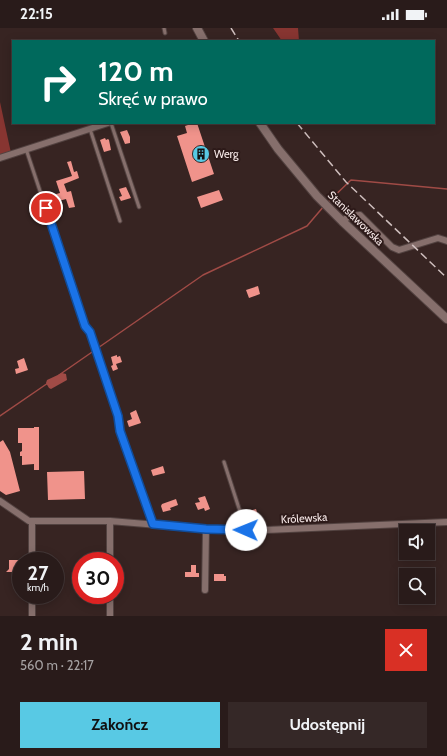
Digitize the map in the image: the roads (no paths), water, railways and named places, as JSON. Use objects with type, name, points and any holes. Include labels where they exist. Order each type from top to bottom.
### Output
[{"type":"street","points":[[197,28],[203,40]]},
{"type":"street","points":[[0,158],[105,124]]},
{"type":"street","name":"Stanisławowska","points":[[261,124],[278,149],[342,222],[447,319]]},
{"type":"street","points":[[342,222],[350,216],[360,215],[392,248],[399,250],[438,238],[447,241]]},
{"type":"street","name":"Królewska","points":[[0,501],[29,521],[110,521],[206,529],[246,530],[447,522]]},
{"type":"street","points":[[32,521],[32,552]]},
{"type":"street","points":[[110,521],[110,552]]},
{"type":"street","points":[[205,590],[206,529]]},
{"type":"street","points":[[32,604],[32,616]]},
{"type":"street","points":[[110,604],[110,616]]},
{"type":"lane","points":[[164,28],[165,33]]},
{"type":"lane","points":[[111,124],[139,207]]},
{"type":"lane","points":[[90,129],[120,221]]},
{"type":"lane","points":[[26,150],[85,326],[90,332],[98,355],[118,416],[120,431],[153,524]]},
{"type":"lane","points":[[224,462],[246,530]]},
{"type":"waterway","points":[[328,202],[351,180],[447,189]]},
{"type":"waterway","points":[[59,375],[203,275],[307,226],[324,206]]},
{"type":"waterway","points":[[0,416],[48,383]]},
{"type":"railway","points":[[231,28],[238,40]]},
{"type":"railway","points":[[298,124],[346,182],[447,278]]},
{"type":"place","name":"Werg","points":[[201,154]]}]
